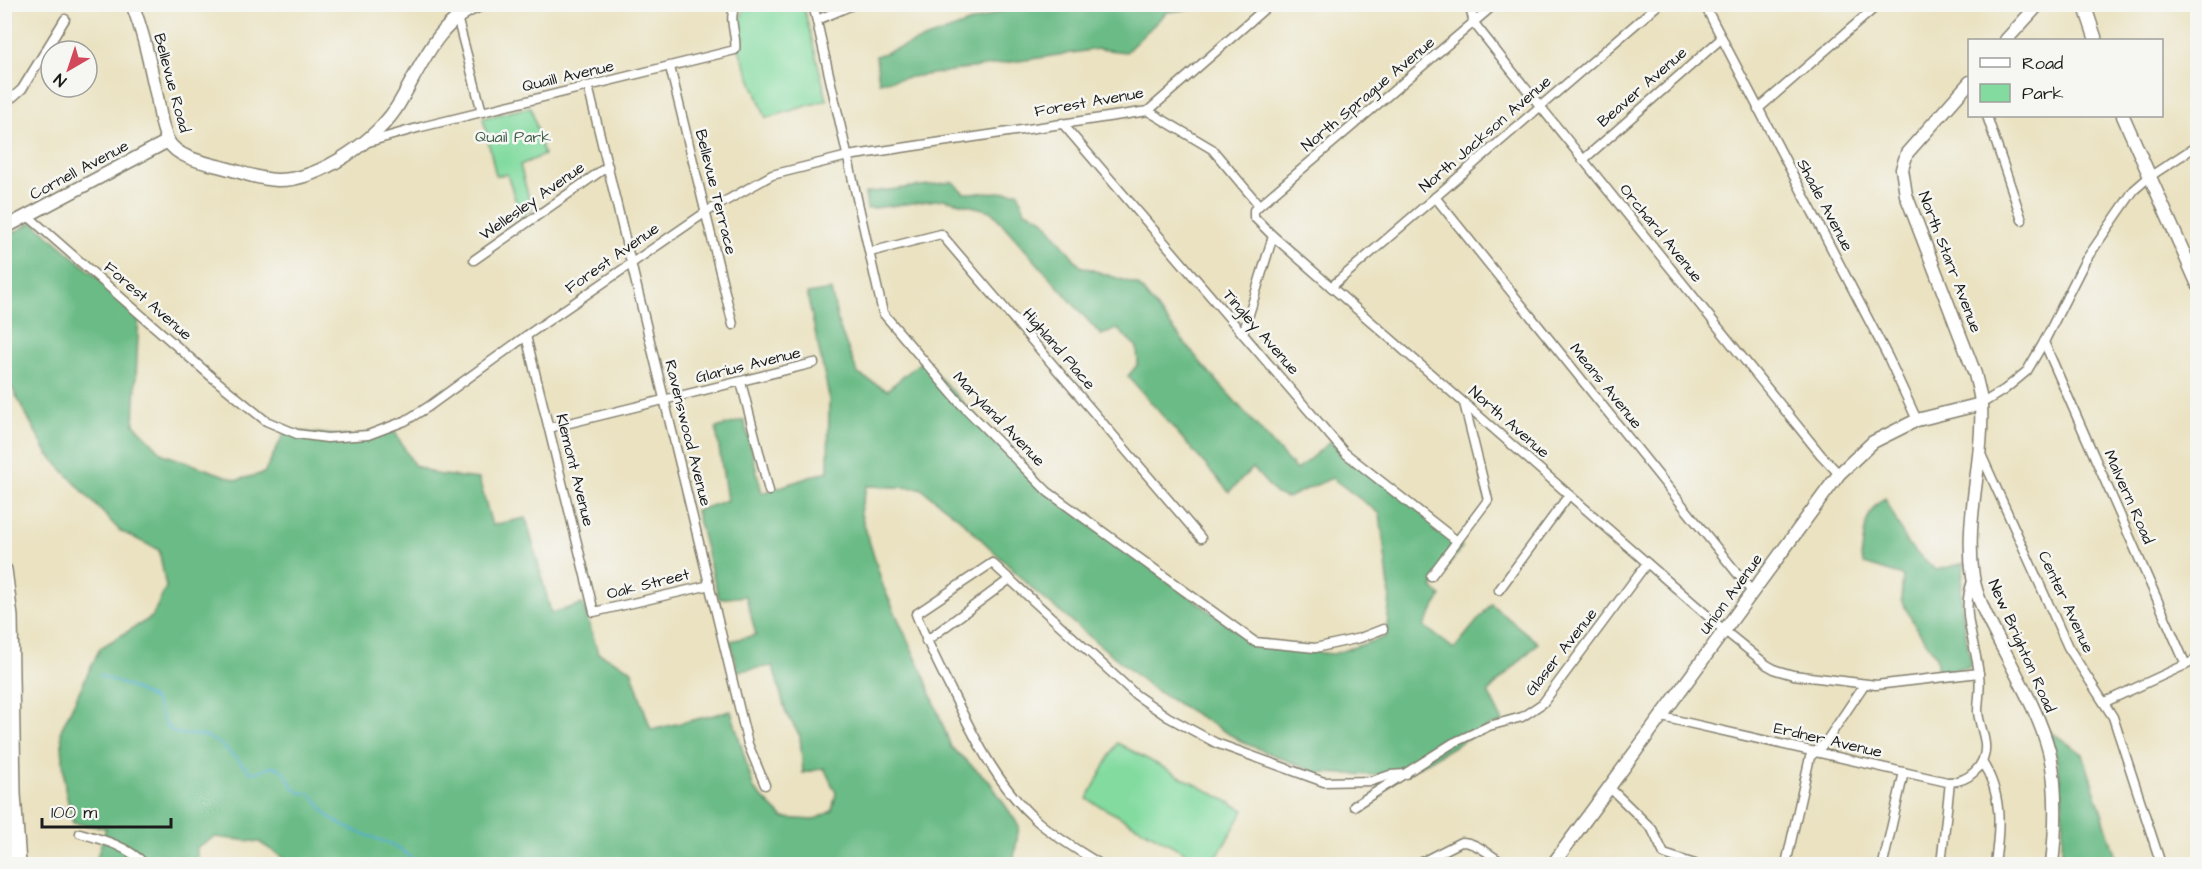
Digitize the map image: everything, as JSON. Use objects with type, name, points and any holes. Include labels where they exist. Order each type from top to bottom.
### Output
[{"type":"highway","points":[[4,570],[10,617],[13,794],[18,864]]},
{"type":"street","name":"Bellevue Road","points":[[132,4],[146,45],[162,124],[168,141],[179,152],[193,159],[265,179],[279,180],[321,170],[362,143],[383,125],[399,105],[424,56],[457,17]]},
{"type":"street","points":[[482,112],[457,17],[483,4]]},
{"type":"street","name":"Quaill Avenue","points":[[362,143],[735,50],[732,19],[733,8],[737,4]]},
{"type":"street","name":"Maryland Avenue","points":[[813,4],[883,313],[958,401],[1048,492],[1255,642],[1315,648],[1360,638],[1383,629]]},
{"type":"street","points":[[817,20],[855,4]]},
{"type":"street","name":"Forest Avenue","points":[[28,216],[266,421],[297,434],[327,438],[353,437],[386,429],[428,407],[526,336],[706,212],[772,175],[848,156],[1148,111],[1270,4]]},
{"type":"street","name":"Orchard Avenue","points":[[1469,4],[1474,23],[1540,107],[1821,455],[1839,474]]},
{"type":"street","name":"North Sprague Avenue","points":[[1259,204],[1495,4]]},
{"type":"street","name":"North Jackson Avenue","points":[[1331,287],[1659,4]]},
{"type":"street","name":"Shade Avenue","points":[[1704,4],[1888,357],[1917,420]]},
{"type":"street","points":[[1758,109],[1879,4]]},
{"type":"street","points":[[2008,39],[2039,4]]},
{"type":"street","points":[[2084,4],[2096,39]]},
{"type":"street","points":[[4,101],[22,89],[65,19]]},
{"type":"street","name":"Beaver Avenue","points":[[1583,160],[1722,38]]},
{"type":"street","name":"Bellevue Terrace","points":[[670,67],[733,325]]},
{"type":"street","name":"North Starr Avenue","points":[[1968,84],[1907,153],[1902,169],[1906,195],[1975,374],[1981,404]]},
{"type":"street","name":"Ravenswood Avenue","points":[[588,86],[748,744],[765,786]]},
{"type":"street","points":[[1148,111],[1212,149],[1259,204]]},
{"type":"street","points":[[1987,117],[2022,220]]},
{"type":"street","points":[[2123,117],[2148,177],[2198,285]]},
{"type":"street","name":"Tingley Avenue","points":[[1062,123],[1345,453],[1457,541]]},
{"type":"street","name":"Cornell Avenue","points":[[4,228],[168,141]]},
{"type":"street","points":[[1981,404],[2027,372],[2085,261],[2134,190],[2148,177],[2198,145]]},
{"type":"street","name":"Wellesley Avenue","points":[[474,260],[608,166]]},
{"type":"street","name":"Means Avenue","points":[[1435,197],[1753,593]]},
{"type":"street","name":"North Avenue","points":[[1259,204],[1254,210],[1254,217],[1273,236],[1725,631],[1776,670],[1793,675],[1864,685],[1892,684],[1979,673]]},
{"type":"street","name":"Highland Place","points":[[870,252],[941,234],[1201,538]]},
{"type":"street","points":[[1243,334],[1273,236]]},
{"type":"street","name":"Klemont Avenue","points":[[526,336],[594,612]]},
{"type":"street","name":"Malvern Road","points":[[2044,342],[2186,665]]},
{"type":"street","name":"Glarius Avenue","points":[[549,428],[814,363]]},
{"type":"street","points":[[741,382],[769,491]]},
{"type":"street","points":[[1431,576],[1488,500],[1464,403]]},
{"type":"street","name":"Union Avenue","points":[[1553,864],[1839,474],[1873,442],[1917,420],[1981,404]]},
{"type":"street","name":"New Brighton Road","points":[[1981,404],[1980,452],[1971,508],[1973,579],[1992,626],[2039,723],[2049,751],[2055,808],[2052,864]]},
{"type":"street","name":"Center Avenue","points":[[1980,452],[2068,647],[2113,717],[2161,864]]},
{"type":"street","points":[[1499,590],[1569,495]]},
{"type":"street","points":[[1101,864],[1060,840],[1034,819],[1005,785],[977,743],[926,641],[916,614],[992,562],[1136,695],[1168,717],[1216,743],[1324,782],[1372,781],[1390,775],[1406,774]]},
{"type":"street","name":"Glaser Avenue","points":[[1354,806],[1453,743],[1489,726],[1522,717],[1543,703],[1647,563]]},
{"type":"street","points":[[926,641],[1010,579]]},
{"type":"street","points":[[1941,864],[1950,782],[1970,776],[1982,762],[1985,744],[1978,714],[1979,673],[1967,614],[1968,591],[1973,579]]},
{"type":"street","name":"Oak Street","points":[[594,612],[710,585]]},
{"type":"street","points":[[2105,702],[2198,659]]},
{"type":"street","points":[[1786,864],[1810,757],[1825,743],[1864,685]]},
{"type":"street","name":"Erdner Avenue","points":[[1662,717],[1950,782]]},
{"type":"street","points":[[1982,762],[1992,777],[2000,817],[1995,864]]},
{"type":"street","points":[[1883,864],[1904,772]]},
{"type":"street","points":[[1610,788],[1652,829],[1664,854],[1695,864]]},
{"type":"street","points":[[80,833],[110,841],[137,856],[145,864]]},
{"type":"street","points":[[1418,864],[1453,845],[1468,842],[1504,864]]},
{"type":"green space","points":[[1022,4],[1201,5],[1197,8],[1167,12],[1126,52],[1098,49],[879,82],[876,56]]},
{"type":"green space","points":[[747,5],[803,5],[827,100],[766,118],[736,42],[742,15]]},
{"type":"green space","name":"Quail Park","points":[[531,107],[544,155],[520,165],[532,210],[521,217],[507,174],[496,176],[483,118]]},
{"type":"green space","points":[[953,182],[964,193],[1018,192],[1025,211],[1042,218],[1080,266],[1138,285],[1201,363],[1296,470],[1334,439],[1457,541],[1462,547],[1432,588],[1441,596],[1424,626],[1454,649],[1491,604],[1538,643],[1488,692],[1503,722],[1489,726],[1406,774],[1318,773],[1244,743],[1153,689],[1037,593],[960,519],[920,488],[867,486],[860,511],[883,586],[925,678],[951,747],[989,781],[1019,826],[1013,864],[293,864],[259,842],[215,837],[197,847],[197,864],[95,864],[106,828],[73,823],[65,789],[61,730],[100,648],[152,617],[166,587],[159,550],[120,531],[47,453],[5,375],[4,238],[33,222],[139,313],[134,424],[163,454],[237,480],[264,473],[286,430],[353,437],[392,427],[414,465],[435,474],[479,479],[492,525],[526,518],[551,613],[583,604],[598,653],[631,669],[651,730],[731,711],[754,789],[783,818],[813,820],[832,811],[836,793],[824,768],[803,773],[800,736],[786,713],[773,666],[738,671],[730,641],[756,635],[746,596],[719,599],[696,511],[727,500],[716,428],[744,420],[762,493],[828,471],[829,396],[807,294],[831,290],[839,326],[858,374],[887,390],[923,360],[1048,492],[1257,646],[1333,654],[1386,637],[1390,596],[1380,514],[1332,478],[1287,498],[1276,494],[1253,468],[1229,492],[1128,376],[1138,364],[1137,347],[1117,329],[1101,335],[991,211],[944,199],[867,209],[865,193]]},
{"type":"green space","points":[[1885,498],[1908,545],[1936,570],[1965,563],[1961,600],[1970,667],[1938,672],[1936,656],[1901,600],[1903,576],[1864,564],[1861,557],[1866,524],[1872,510]]},
{"type":"green space","points":[[2050,731],[2083,754],[2118,864],[2080,864],[2079,862],[2061,861],[2062,796],[2058,764]]},
{"type":"green space","points":[[1117,743],[1244,810],[1213,864],[1206,864],[1087,799]]},
{"type":"waterway","points":[[99,675],[155,700],[164,723],[172,731],[178,734],[206,736],[220,744],[252,773],[276,767],[285,774],[297,791],[309,793],[324,812],[340,824],[398,848],[417,864]]}]
